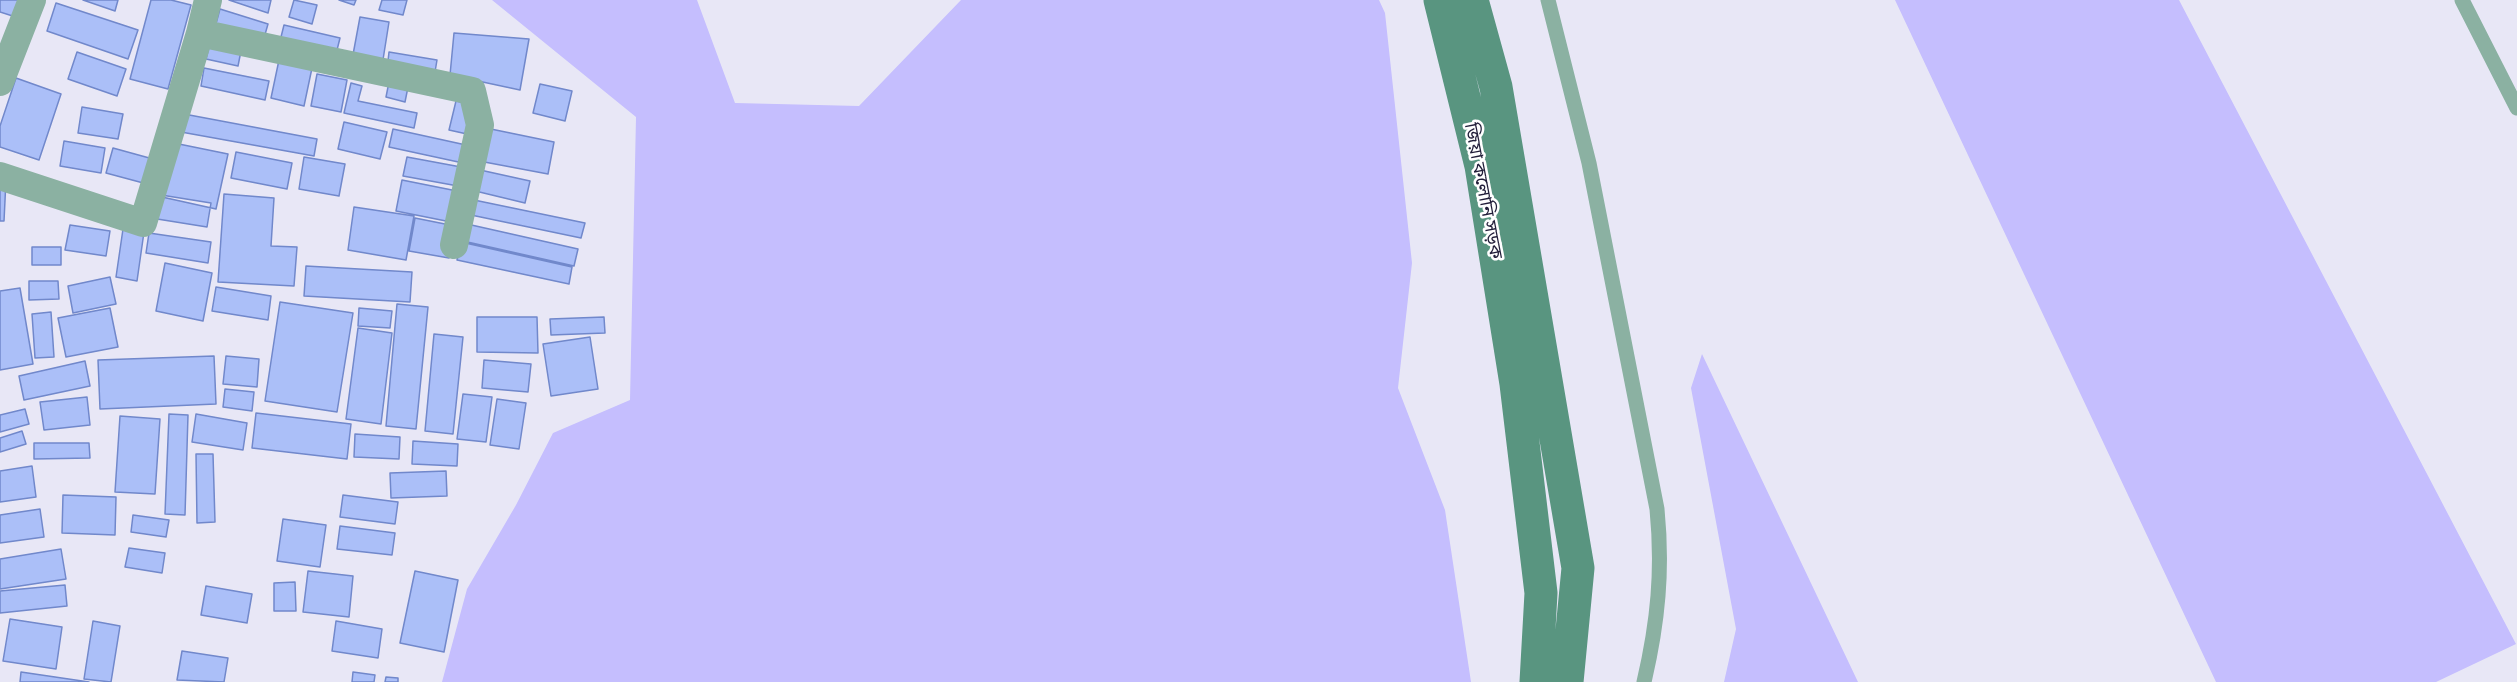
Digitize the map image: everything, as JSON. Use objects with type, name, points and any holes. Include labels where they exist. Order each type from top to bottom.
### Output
[{"type":"main road","name":"জিয়া কলোনি সড়ক","points":[[1440,0],[1481,166],[1516,384],[1540,593],[1536,682]]},
{"type":"main road","points":[[1472,0],[1496,87],[1578,568],[1567,682]]},
{"type":"street","points":[[0,82],[32,0]]},
{"type":"street","points":[[0,176],[143,223],[208,0]]},
{"type":"street","points":[[200,33],[472,91],[480,125],[454,245]]},
{"type":"lane","points":[[1548,0],[1589,162],[1657,508],[1662,558],[1658,606],[1644,682]]},
{"type":"lane","points":[[2462,0],[2517,108]]},
{"type":"shaded area","points":[[492,0],[697,0],[735,103],[859,106],[961,0],[1379,0],[1385,13],[1412,263],[1398,388],[1445,510],[1471,682],[442,682],[467,589],[516,505],[553,433],[630,400],[636,117]]},
{"type":"shaded area","points":[[1895,0],[2179,0],[2516,644],[2436,682],[2216,682]]},
{"type":"shaded area","points":[[1702,354],[1858,682],[1724,682],[1736,629],[1691,388]]},
{"type":"building","points":[[0,0],[28,0],[22,19],[0,12]]},
{"type":"building","points":[[83,0],[118,0],[115,11]]},
{"type":"building","points":[[151,0],[171,0],[191,5],[168,89],[130,79]]},
{"type":"building","points":[[229,0],[271,0],[268,13]]},
{"type":"building","points":[[294,0],[317,5],[312,24],[289,17]]},
{"type":"building","points":[[339,0],[356,0],[354,5]]},
{"type":"building","points":[[382,0],[407,0],[403,15],[379,10]]},
{"type":"building","points":[[56,3],[138,30],[128,59],[47,31]]},
{"type":"building","points":[[220,9],[268,24],[262,45],[214,31]]},
{"type":"building","points":[[360,17],[389,22],[382,66],[352,60]]},
{"type":"building","points":[[284,25],[340,38],[335,58],[279,45]]},
{"type":"building","points":[[454,33],[529,39],[520,90],[450,75]]},
{"type":"building","points":[[211,39],[242,46],[238,66],[206,59]]},
{"type":"building","points":[[77,52],[126,69],[117,96],[68,79]]},
{"type":"building","points":[[389,52],[437,60],[434,78],[387,70]]},
{"type":"building","points":[[279,60],[312,68],[304,106],[271,98]]},
{"type":"building","points":[[204,68],[269,81],[265,100],[201,86]]},
{"type":"building","points":[[317,74],[347,80],[341,112],[311,106]]},
{"type":"building","points":[[16,78],[61,94],[39,160],[0,147],[0,126]]},
{"type":"building","points":[[389,82],[408,87],[405,102],[386,97]]},
{"type":"building","points":[[351,83],[362,86],[358,101],[417,113],[414,128],[344,113]]},
{"type":"building","points":[[540,84],[572,91],[565,121],[533,113]]},
{"type":"building","points":[[456,101],[474,105],[467,134],[449,130]]},
{"type":"building","points":[[82,107],[123,114],[118,139],[78,133]]},
{"type":"building","points":[[184,114],[317,139],[314,156],[181,132]]},
{"type":"building","points":[[344,122],[387,132],[380,159],[338,149]]},
{"type":"building","points":[[486,128],[554,142],[548,174],[479,161]]},
{"type":"building","points":[[393,129],[466,145],[463,163],[389,147]]},
{"type":"building","points":[[64,141],[105,148],[101,173],[60,166]]},
{"type":"building","points":[[174,143],[228,154],[216,209],[162,197]]},
{"type":"building","points":[[113,148],[153,159],[147,184],[106,173]]},
{"type":"building","points":[[236,152],[292,163],[287,189],[231,178]]},
{"type":"building","points":[[304,157],[345,164],[339,196],[299,189]]},
{"type":"building","points":[[407,157],[461,167],[458,186],[403,176]]},
{"type":"building","points":[[471,168],[530,181],[525,203],[467,189]]},
{"type":"building","points":[[0,180],[6,180],[4,221],[0,221]]},
{"type":"building","points":[[402,180],[457,191],[451,222],[396,211]]},
{"type":"building","points":[[155,194],[211,203],[207,227],[151,218]]},
{"type":"building","points":[[224,194],[274,198],[271,246],[297,247],[294,286],[218,282]]},
{"type":"building","points":[[474,200],[585,223],[581,238],[471,215]]},
{"type":"building","points":[[354,207],[414,216],[406,260],[348,250]]},
{"type":"building","points":[[415,218],[455,226],[449,258],[409,251]]},
{"type":"building","points":[[467,224],[578,249],[574,266],[463,241]]},
{"type":"building","points":[[70,225],[110,231],[106,256],[65,250]]},
{"type":"building","points":[[123,229],[144,232],[137,281],[116,277]]},
{"type":"building","points":[[149,233],[211,242],[208,263],[146,253]]},
{"type":"building","points":[[461,242],[572,267],[569,284],[457,260]]},
{"type":"building","points":[[32,247],[61,247],[61,265],[32,265]]},
{"type":"building","points":[[165,263],[212,273],[203,321],[156,311]]},
{"type":"building","points":[[306,266],[412,272],[410,302],[304,296]]},
{"type":"building","points":[[110,277],[116,304],[73,313],[68,286]]},
{"type":"building","points":[[29,281],[58,281],[59,299],[29,300]]},
{"type":"building","points":[[216,287],[271,296],[268,320],[212,311]]},
{"type":"building","points":[[20,288],[33,364],[0,370],[0,291]]},
{"type":"building","points":[[280,302],[353,313],[337,412],[265,401]]},
{"type":"building","points":[[397,304],[428,307],[416,429],[386,426]]},
{"type":"building","points":[[110,308],[118,347],[66,357],[58,318]]},
{"type":"building","points":[[359,308],[392,311],[390,328],[358,326]]},
{"type":"building","points":[[51,312],[54,357],[35,358],[32,314]]},
{"type":"building","points":[[477,317],[537,317],[538,353],[477,352]]},
{"type":"building","points":[[604,317],[605,333],[551,335],[550,319]]},
{"type":"building","points":[[358,328],[392,333],[381,424],[346,419]]},
{"type":"building","points":[[434,334],[463,337],[453,434],[425,431]]},
{"type":"building","points":[[590,337],[598,389],[551,396],[543,344]]},
{"type":"building","points":[[214,356],[216,404],[100,409],[98,360]]},
{"type":"building","points":[[226,356],[259,359],[257,387],[223,384]]},
{"type":"building","points":[[484,360],[531,364],[528,392],[482,388]]},
{"type":"building","points":[[85,361],[90,386],[24,400],[19,376]]},
{"type":"building","points":[[225,389],[254,392],[252,411],[223,407]]},
{"type":"building","points":[[463,394],[492,397],[486,442],[457,439]]},
{"type":"building","points":[[87,397],[90,425],[44,430],[40,402]]},
{"type":"building","points":[[497,399],[526,403],[519,449],[490,445]]},
{"type":"building","points":[[25,409],[29,424],[0,432],[0,415]]},
{"type":"building","points":[[256,413],[351,424],[347,459],[252,448]]},
{"type":"building","points":[[169,414],[188,415],[185,515],[165,514]]},
{"type":"building","points":[[196,414],[247,423],[243,450],[192,442]]},
{"type":"building","points":[[120,416],[160,419],[155,494],[115,492]]},
{"type":"building","points":[[22,431],[26,444],[0,452],[0,438]]},
{"type":"building","points":[[355,434],[400,437],[399,459],[354,457]]},
{"type":"building","points":[[413,441],[458,444],[457,466],[412,464]]},
{"type":"building","points":[[34,443],[89,443],[90,458],[34,459]]},
{"type":"building","points":[[196,454],[213,454],[215,522],[197,523]]},
{"type":"building","points":[[32,466],[36,497],[0,502],[0,471]]},
{"type":"building","points":[[446,471],[447,496],[391,498],[390,473]]},
{"type":"building","points":[[63,495],[116,497],[115,535],[62,533]]},
{"type":"building","points":[[343,495],[398,502],[395,524],[340,517]]},
{"type":"building","points":[[40,509],[44,537],[0,543],[0,515]]},
{"type":"building","points":[[133,515],[169,520],[166,537],[131,532]]},
{"type":"building","points":[[283,519],[326,525],[320,567],[277,561]]},
{"type":"building","points":[[340,526],[395,533],[392,555],[337,549]]},
{"type":"building","points":[[129,548],[165,553],[162,573],[125,567]]},
{"type":"building","points":[[61,549],[66,579],[0,589],[0,559]]},
{"type":"building","points":[[308,571],[353,576],[349,617],[303,612]]},
{"type":"building","points":[[415,571],[458,580],[444,652],[400,643]]},
{"type":"building","points":[[295,582],[296,611],[274,611],[274,583]]},
{"type":"building","points":[[65,585],[67,606],[0,613],[0,591]]},
{"type":"building","points":[[206,586],[252,594],[247,623],[201,615]]},
{"type":"building","points":[[10,619],[62,627],[56,669],[3,661]]},
{"type":"building","points":[[93,621],[120,626],[111,682],[84,679]]},
{"type":"building","points":[[336,621],[382,629],[378,658],[332,651]]},
{"type":"building","points":[[182,651],[228,658],[224,682],[177,680]]},
{"type":"building","points":[[21,672],[89,682],[20,682]]},
{"type":"building","points":[[353,672],[375,675],[374,682],[352,682]]},
{"type":"building","points":[[386,677],[398,678],[398,682],[385,682]]}]
